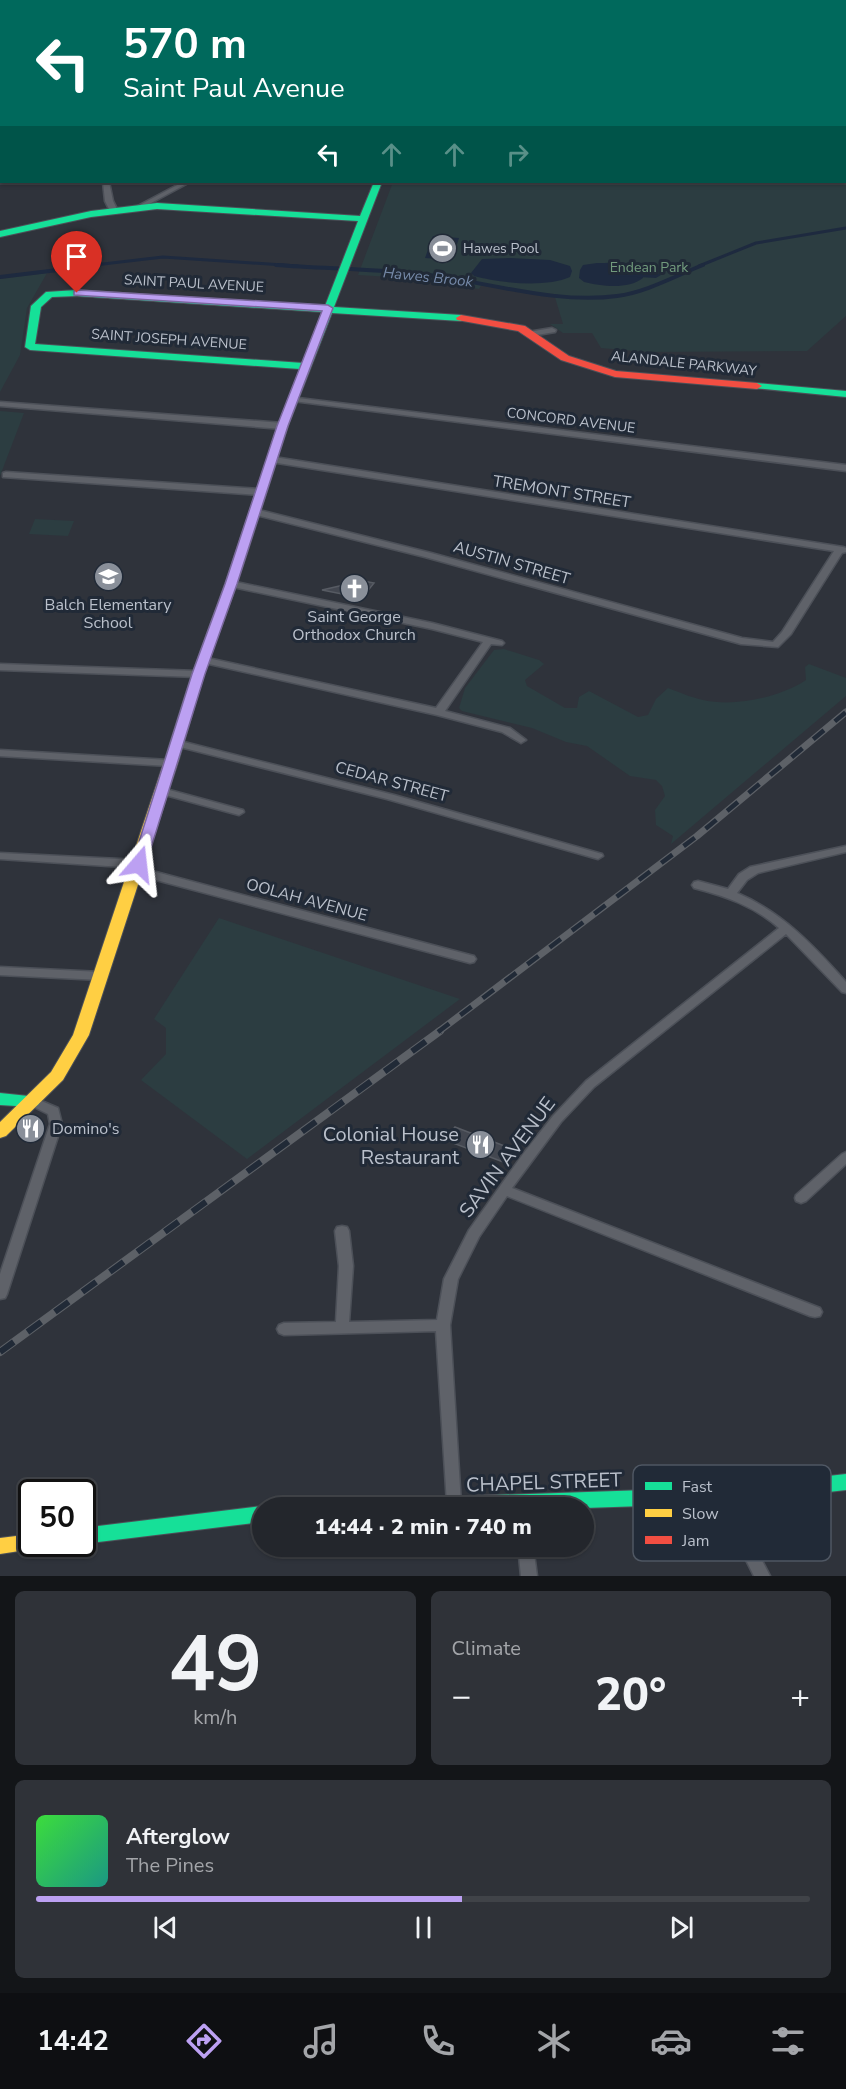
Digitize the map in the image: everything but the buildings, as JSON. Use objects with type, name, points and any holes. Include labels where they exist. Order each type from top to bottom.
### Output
[{"type":"main road","points":[[0,1132],[57,1076],[74,1051],[137,868],[198,674],[274,460],[283,426],[378,183]]},
{"type":"main road","points":[[0,234],[138,207],[176,206],[364,219]]},
{"type":"main road","name":"SAINT PAUL AVENUE","points":[[30,347],[36,306],[49,294],[328,308]]},
{"type":"main road","name":"ALANDALE PARKWAY","points":[[328,308],[476,319],[510,325],[531,334],[565,358],[615,374],[845,393]]},
{"type":"main road","name":"SAINT JOSEPH AVENUE","points":[[30,347],[306,366]]},
{"type":"main road","points":[[0,1099],[32,1101]]},
{"type":"main road","name":"CHAPEL STREET","points":[[831,1484],[846,1482]]},
{"type":"main road","name":"CHAPEL STREET","points":[[594,1501],[633,1500]]},
{"type":"main road","points":[[96,1534],[252,1515]]},
{"type":"main road","points":[[0,1546],[18,1544]]},
{"type":"street","points":[[106,183],[109,201],[114,211]]},
{"type":"street","points":[[138,207],[185,183]]},
{"type":"street","points":[[531,334],[552,330]]},
{"type":"street","name":"CONCORD AVENUE","points":[[293,399],[846,468]]},
{"type":"street","points":[[0,405],[283,426]]},
{"type":"street","name":"TREMONT STREET","points":[[274,460],[842,550]]},
{"type":"street","points":[[6,475],[261,492]]},
{"type":"street","name":"AUSTIN STREET","points":[[255,512],[429,555],[759,644],[775,645],[786,634],[842,550]]},
{"type":"street","points":[[231,584],[432,626],[494,642],[439,712]]},
{"type":"street","points":[[203,660],[439,712],[506,730],[520,740]]},
{"type":"street","points":[[0,667],[198,674]]},
{"type":"street","name":"CEDAR STREET","points":[[176,744],[390,797],[598,856]]},
{"type":"street","points":[[0,753],[169,763]]},
{"type":"street","points":[[162,791],[239,812]]},
{"type":"street","points":[[731,894],[742,877],[754,870],[846,849]]},
{"type":"street","name":"OOLAH AVENUE","points":[[0,856],[137,868],[156,876],[470,959]]},
{"type":"street","points":[[698,885],[731,894],[770,915],[814,954],[846,989]]},
{"type":"street","name":"SAVIN AVENUE","points":[[454,1497],[442,1325],[451,1279],[474,1234],[556,1119],[590,1084],[786,928]]},
{"type":"street","points":[[0,971],[101,976]]},
{"type":"street","points":[[0,1294],[56,1124],[54,1111],[32,1101]]},
{"type":"street","points":[[801,1198],[846,1157]]},
{"type":"street","points":[[504,1190],[814,1312]]},
{"type":"street","points":[[342,1231],[346,1266],[342,1328]]},
{"type":"street","points":[[284,1329],[442,1325]]},
{"type":"street","points":[[526,1557],[529,1576]]},
{"type":"street","points":[[754,1561],[762,1576]]},
{"type":"green space","name":"Endean Park","points":[[393,183],[846,183],[846,316],[807,351],[646,352],[601,348],[592,333],[563,333],[550,324],[563,324],[554,294],[507,290],[482,284],[479,289],[422,279],[358,275]]},
{"type":"green space","points":[[47,273],[27,308],[20,355],[0,392],[0,279]]},
{"type":"green space","points":[[0,411],[24,413],[0,476]]},
{"type":"green space","points":[[35,519],[74,521],[68,536],[29,534]]},
{"type":"green space","points":[[504,649],[539,660],[544,664],[525,680],[527,686],[565,708],[577,708],[579,697],[589,691],[638,717],[648,715],[656,699],[668,688],[708,701],[733,702],[759,699],[784,691],[806,680],[805,667],[809,664],[846,678],[846,696],[671,844],[673,836],[656,825],[655,810],[665,796],[662,786],[656,780],[630,776],[587,746],[566,742],[532,728],[462,711],[459,708],[465,688],[494,650]]},
{"type":"green space","points":[[219,918],[460,999],[247,1159],[141,1080],[166,1054],[166,1028],[154,1019]]},
{"type":"water","name":"Hawes Pool","points":[[433,236],[459,238],[452,260],[425,258]]},
{"type":"water","points":[[482,259],[550,260],[570,266],[572,271],[570,277],[536,283],[496,281],[474,276],[471,273]]},
{"type":"water","points":[[628,264],[639,269],[643,273],[643,278],[630,284],[614,286],[584,282],[579,278],[583,265]]},
{"type":"waterway","name":"Hawes Brook","points":[[699,266],[756,243],[846,228]]},
{"type":"waterway","name":"Hawes Brook","points":[[86,266],[163,257],[298,266]]},
{"type":"waterway","name":"Hawes Brook","points":[[0,277],[99,265]]},
{"type":"waterway","name":"Hawes Brook","points":[[276,265],[376,270],[436,276],[526,292],[595,298],[639,291],[703,265]]},
{"type":"waterway","points":[[623,274],[656,275]]},
{"type":"railway","points":[[438,1032],[697,836],[846,712]]},
{"type":"railway","points":[[0,1352],[440,1031]]},
{"type":"traffic: fast","points":[[172,759],[198,674],[231,584],[283,426],[378,183]]},
{"type":"traffic: fast","points":[[0,234],[91,214],[157,206],[364,219]]},
{"type":"traffic: fast","points":[[306,366],[30,347],[36,306],[49,294],[77,293],[461,318]]},
{"type":"traffic: fast","points":[[757,386],[846,394]]},
{"type":"traffic: fast","points":[[0,1099],[32,1101]]},
{"type":"traffic: fast","points":[[831,1484],[846,1482]]},
{"type":"traffic: fast","points":[[594,1500],[633,1498]]},
{"type":"traffic: fast","points":[[96,1534],[252,1515]]},
{"type":"traffic: slow","points":[[0,1132],[57,1076],[81,1035],[172,759]]},
{"type":"traffic: slow","points":[[0,1546],[18,1544]]},
{"type":"traffic: jam","points":[[461,318],[521,328],[565,358],[615,374],[757,386]]},
{"type":"place","name":"Hawes Pool","points":[[442,248]]},
{"type":"place","name":"Balch Elementary School","points":[[108,576]]},
{"type":"place","name":"Saint George Orthodox Church","points":[[354,588]]},
{"type":"place","name":"Domino's","points":[[31,1128]]},
{"type":"place","name":"Colonial House Restaurant","points":[[480,1145]]},
{"type":"route","points":[[77,293],[328,308],[283,426],[274,460],[198,674],[139,864]]}]
